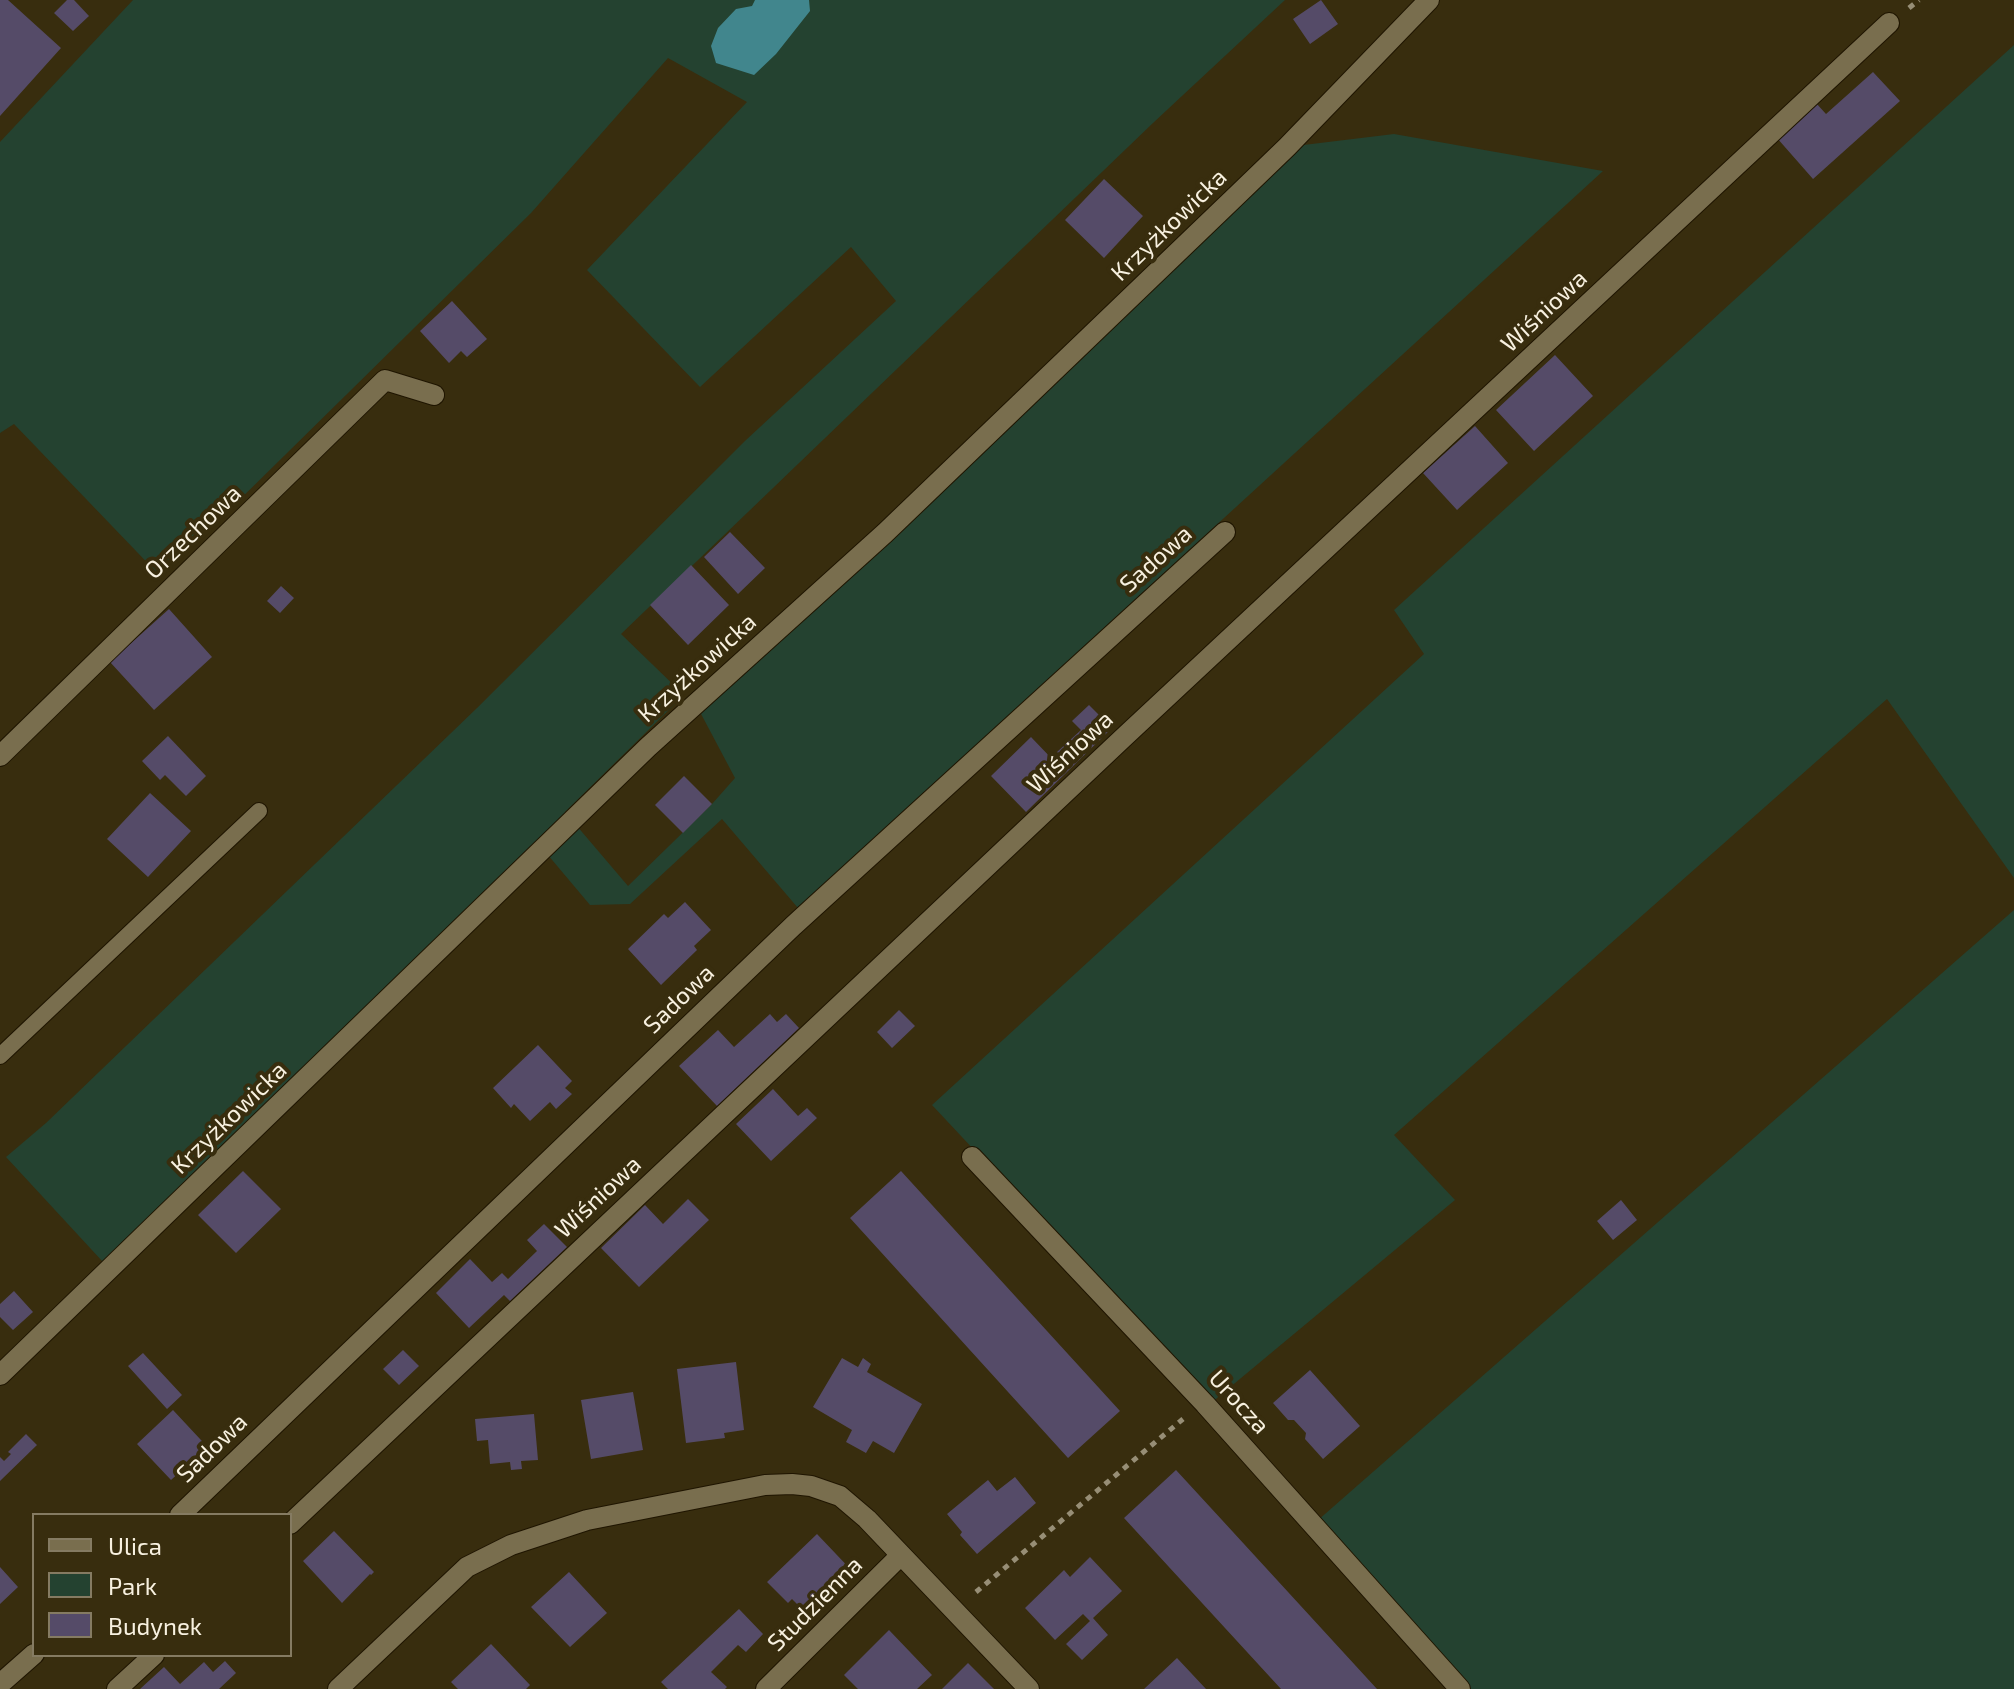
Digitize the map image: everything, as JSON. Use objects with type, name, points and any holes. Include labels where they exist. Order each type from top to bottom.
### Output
[{"type":"street","name":"Krzyżkowicka","points":[[0,1375],[648,747],[885,533],[1265,168],[1429,0]]},
{"type":"street","name":"Wiśniowa","points":[[292,1522],[1123,738],[1889,23]]},
{"type":"street","name":"Orzechowa","points":[[0,756],[385,380],[434,395]]},
{"type":"street","name":"Sadowa","points":[[182,1513],[793,926],[1225,532]]},
{"type":"street","name":"Urocza","points":[[972,1157],[1203,1401],[1460,1689]]},
{"type":"street","points":[[338,1689],[467,1567],[511,1545],[587,1520],[765,1485],[792,1484],[811,1486],[840,1496],[867,1519],[1029,1689]]},
{"type":"street","name":"Studzienna","points":[[766,1689],[901,1555]]},
{"type":"street","points":[[0,1684],[32,1656]]},
{"type":"street","points":[[117,1689],[152,1657]]},
{"type":"lane","points":[[0,1056],[259,811]]},
{"type":"path","points":[[954,1611],[1203,1401]]},
{"type":"green space","points":[[133,0],[1285,0],[621,634],[684,695],[565,812],[628,886],[735,778],[700,712],[1287,147],[1394,134],[1603,171],[798,908],[722,819],[630,904],[590,905],[537,842],[103,1262],[6,1157],[46,1123],[477,708],[746,440],[896,301],[851,247],[700,387],[587,270],[747,102],[668,58],[531,213],[161,577],[14,424],[0,433],[0,142]]},
{"type":"green space","points":[[2014,45],[2014,878],[1887,699],[1394,1135],[1455,1200],[1211,1403],[932,1105],[1424,654],[1394,610]]},
{"type":"green space","points":[[2014,910],[2014,1689],[1469,1689],[1317,1521]]},
{"type":"water","points":[[755,0],[809,0],[810,11],[776,54],[754,75],[716,63],[711,46],[718,28],[736,9],[752,6]]},
{"type":"building","points":[[0,0],[8,0],[61,48],[0,116]]},
{"type":"building","points":[[67,0],[74,0],[89,16],[73,31],[54,13]]},
{"type":"building","points":[[1321,0],[1338,24],[1310,44],[1293,19]]},
{"type":"building","points":[[1873,72],[1900,101],[1813,179],[1777,138],[1816,103],[1826,114]]},
{"type":"building","points":[[1104,179],[1143,216],[1104,258],[1065,220]]},
{"type":"building","points":[[452,301],[487,339],[467,357],[461,351],[449,363],[420,331]]},
{"type":"building","points":[[1555,355],[1593,396],[1534,451],[1496,410]]},
{"type":"building","points":[[1475,426],[1508,463],[1457,510],[1423,473]]},
{"type":"building","points":[[730,532],[765,568],[738,594],[704,557]]},
{"type":"building","points":[[691,565],[729,605],[688,645],[650,605]]},
{"type":"building","points":[[281,586],[294,598],[280,613],[267,601]]},
{"type":"building","points":[[169,609],[212,657],[154,710],[110,662]]},
{"type":"building","points":[[1089,705],[1112,728],[1026,812],[991,776],[1031,737],[1054,761],[1061,755],[1057,752],[1081,730],[1072,721]]},
{"type":"building","points":[[168,736],[206,776],[186,796],[165,775],[160,780],[142,761]]},
{"type":"building","points":[[684,776],[712,804],[683,833],[655,805]]},
{"type":"building","points":[[150,793],[191,831],[148,877],[107,839]]},
{"type":"building","points":[[685,902],[711,930],[694,946],[697,950],[661,985],[628,949],[664,914],[668,918]]},
{"type":"building","points":[[899,1010],[915,1026],[892,1048],[877,1032]]},
{"type":"building","points":[[770,1014],[777,1022],[786,1014],[799,1028],[717,1106],[679,1066],[718,1030],[734,1047]]},
{"type":"building","points":[[538,1045],[572,1081],[565,1088],[572,1094],[556,1109],[550,1102],[530,1121],[514,1104],[511,1108],[493,1088]]},
{"type":"building","points":[[773,1089],[798,1116],[807,1108],[817,1118],[771,1161],[736,1124]]},
{"type":"building","points":[[243,1171],[281,1209],[236,1253],[198,1215]]},
{"type":"building","points":[[901,1171],[1120,1411],[1068,1458],[850,1218]]},
{"type":"building","points":[[688,1199],[709,1220],[639,1287],[601,1248],[645,1205],[663,1224]]},
{"type":"building","points":[[1621,1200],[1637,1220],[1613,1240],[1597,1221]]},
{"type":"building","points":[[544,1224],[567,1247],[510,1301],[504,1295],[469,1328],[436,1293],[470,1259],[492,1282],[502,1273],[508,1279],[537,1251],[527,1240]]},
{"type":"building","points":[[14,1291],[33,1312],[13,1330],[0,1317],[0,1304]]},
{"type":"building","points":[[403,1350],[419,1366],[399,1385],[383,1369]]},
{"type":"building","points":[[143,1353],[182,1395],[167,1409],[128,1366]]},
{"type":"building","points":[[842,1358],[858,1367],[863,1358],[871,1364],[867,1372],[922,1404],[894,1453],[873,1441],[866,1453],[846,1442],[852,1430],[813,1407]]},
{"type":"building","points":[[736,1362],[744,1430],[724,1433],[725,1438],[686,1443],[677,1369]]},
{"type":"building","points":[[1310,1370],[1360,1426],[1323,1459],[1305,1439],[1306,1433],[1294,1420],[1288,1420],[1273,1403]]},
{"type":"building","points":[[633,1392],[643,1450],[591,1459],[581,1400]]},
{"type":"building","points":[[173,1410],[214,1454],[200,1467],[193,1460],[171,1480],[137,1444]]},
{"type":"building","points":[[534,1414],[538,1460],[521,1461],[522,1469],[511,1470],[510,1462],[490,1464],[488,1440],[477,1441],[475,1419]]},
{"type":"building","points":[[26,1434],[37,1445],[0,1481],[0,1457],[4,1461],[11,1454],[8,1452]]},
{"type":"building","points":[[1176,1470],[1377,1689],[1281,1689],[1124,1518]]},
{"type":"building","points":[[1015,1477],[1036,1503],[977,1554],[947,1514],[988,1480],[997,1491]]},
{"type":"building","points":[[334,1531],[374,1572],[342,1603],[303,1561]]},
{"type":"building","points":[[817,1534],[855,1574],[810,1617],[792,1599],[788,1603],[767,1582]]},
{"type":"building","points":[[1090,1557],[1122,1591],[1093,1618],[1108,1635],[1082,1660],[1066,1644],[1090,1621],[1083,1614],[1055,1640],[1025,1608],[1064,1570],[1070,1577]]},
{"type":"building","points":[[0,1567],[18,1587],[0,1604]]},
{"type":"building","points":[[569,1572],[607,1613],[570,1647],[531,1607]]},
{"type":"building","points":[[739,1609],[763,1634],[746,1652],[738,1645],[711,1672],[727,1687],[668,1689],[661,1682]]},
{"type":"building","points":[[889,1630],[932,1675],[917,1689],[858,1689],[844,1675]]},
{"type":"building","points":[[491,1644],[530,1685],[526,1689],[458,1689],[451,1682]]},
{"type":"building","points":[[1177,1658],[1206,1689],[1144,1689]]},
{"type":"building","points":[[225,1661],[236,1673],[219,1689],[140,1689],[164,1667],[180,1684],[204,1662],[213,1672]]},
{"type":"building","points":[[968,1663],[994,1689],[942,1689]]}]
